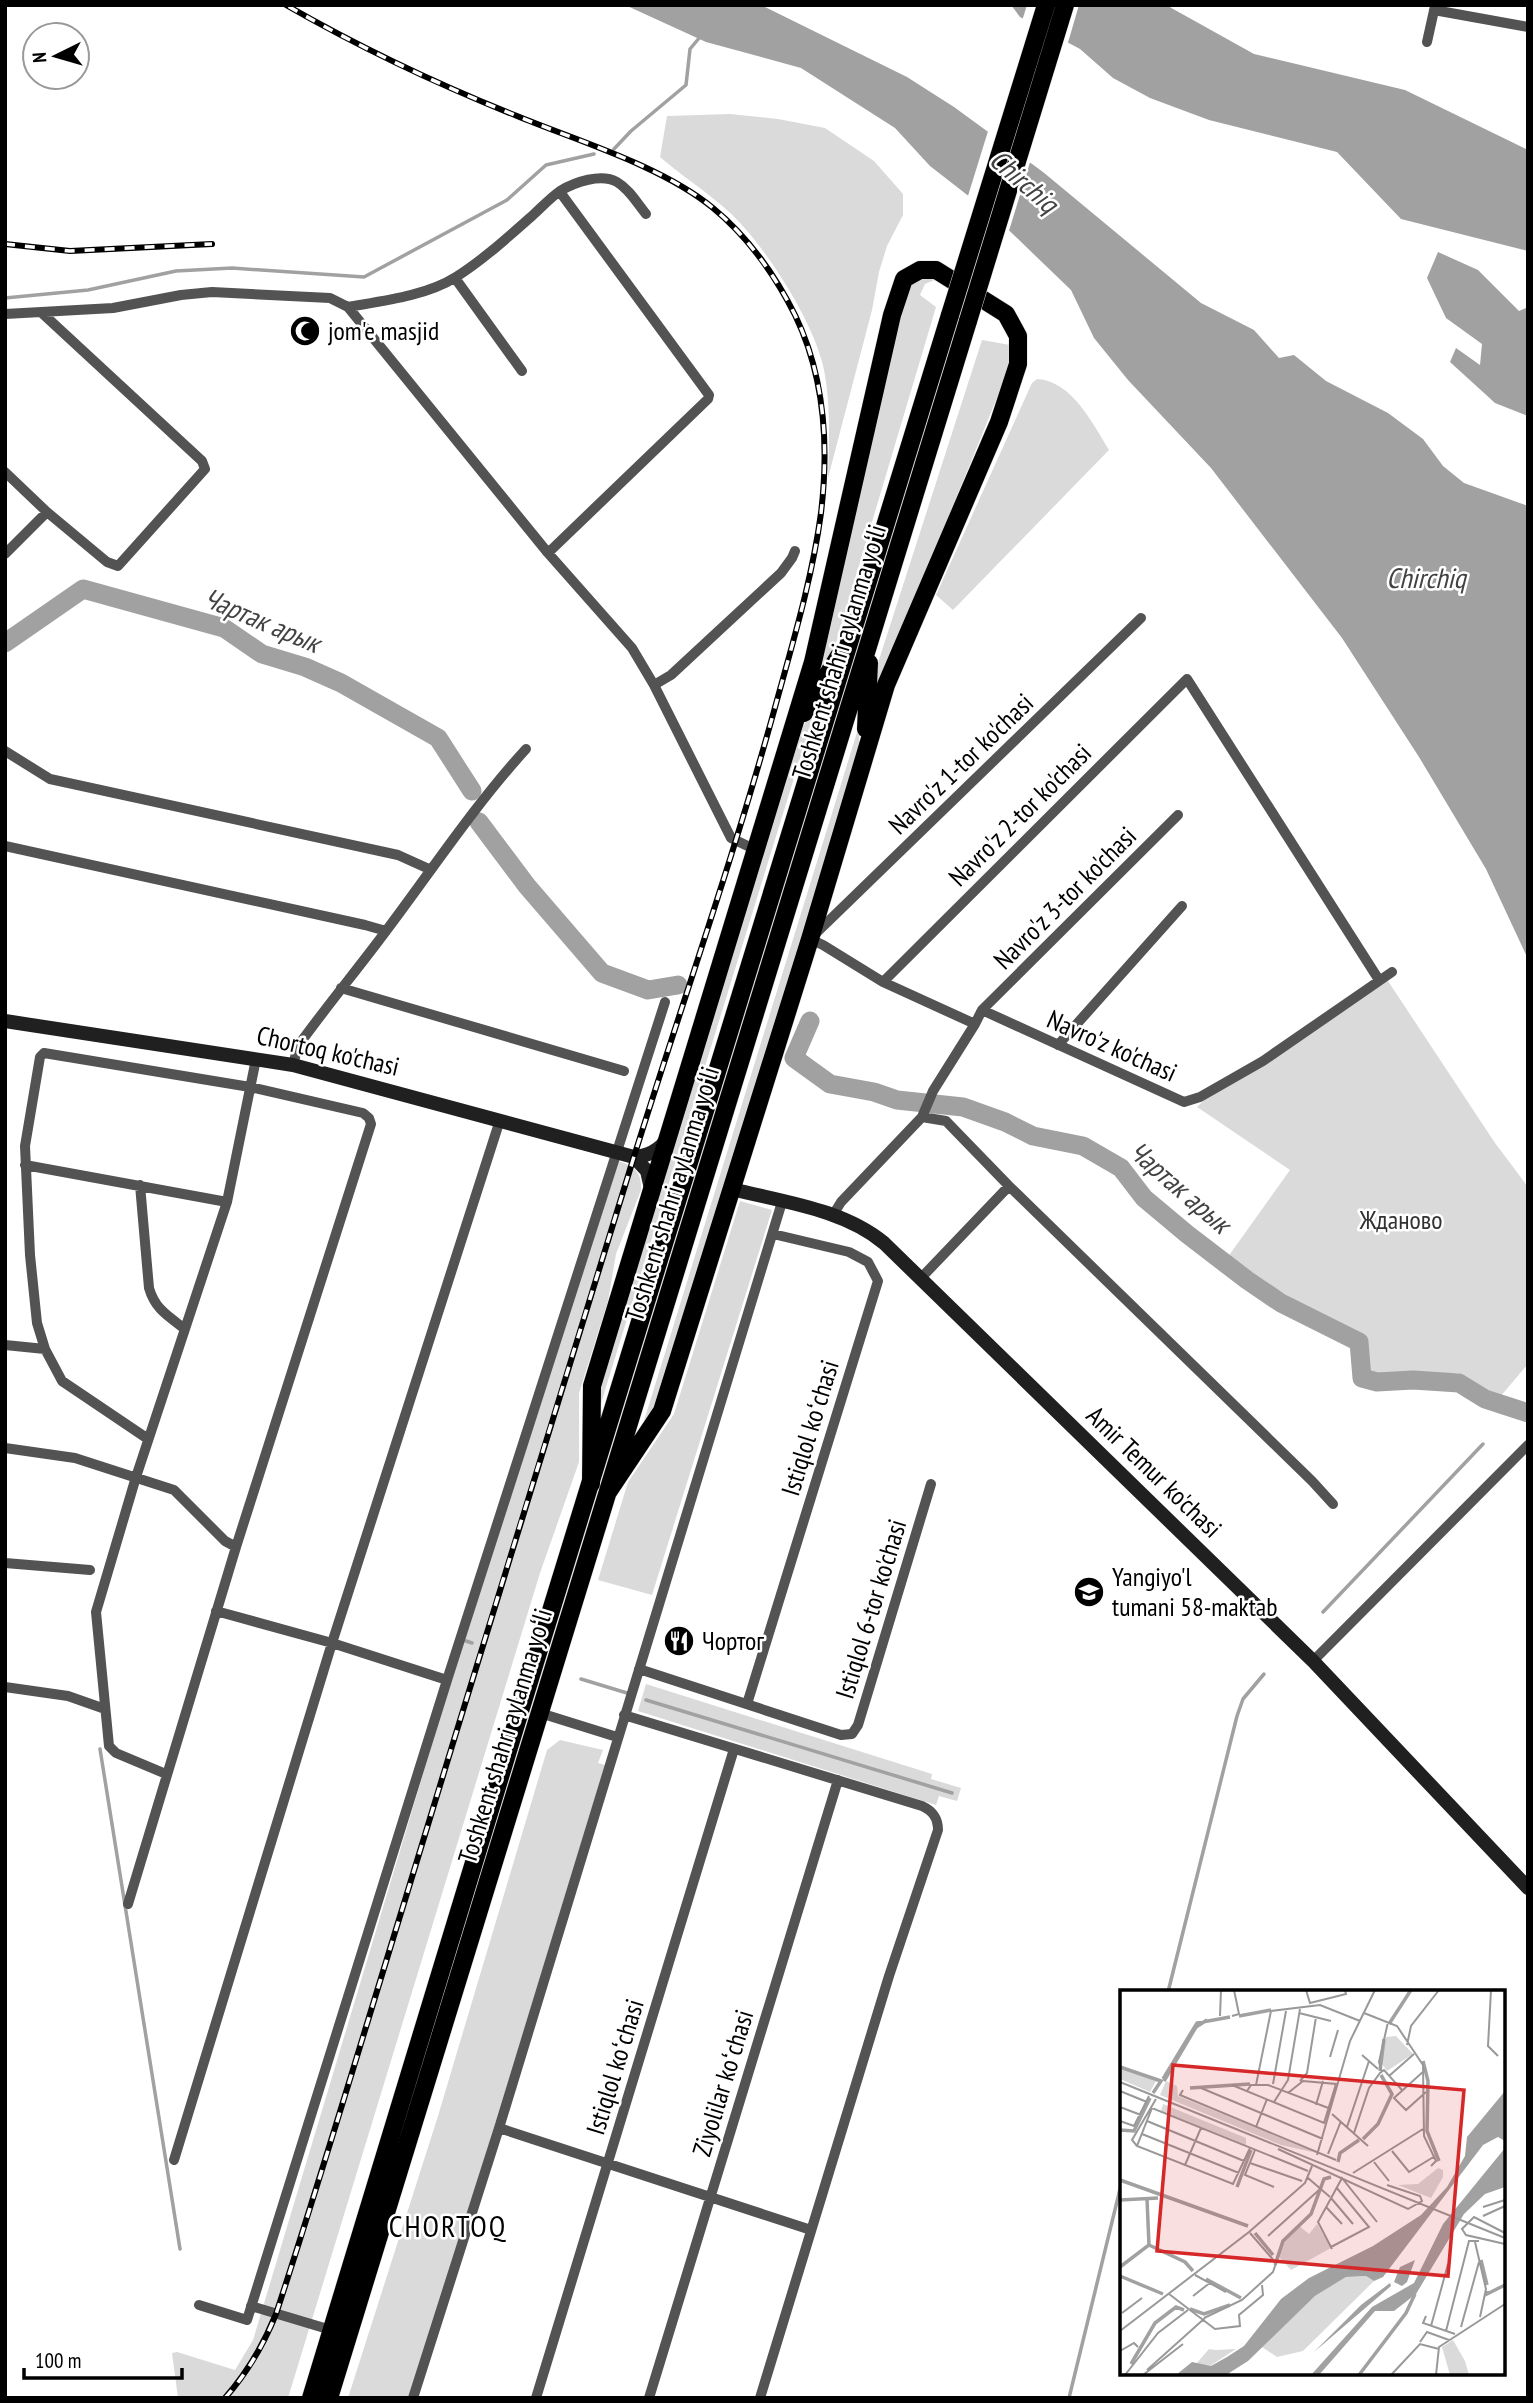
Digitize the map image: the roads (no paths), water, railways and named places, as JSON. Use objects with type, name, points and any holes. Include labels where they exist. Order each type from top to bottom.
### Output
[{"type":"highway","name":"Toshkent shahri aylanma yoʻli","points":[[311,2398],[1046,5]]},
{"type":"highway","name":"Toshkent shahri aylanma yoʻli","points":[[329,2398],[1065,5]]},
{"type":"highway","points":[[591,1484],[592,1386],[813,662],[901,283],[908,275],[919,270],[936,270],[1006,314],[1018,336],[1019,356],[999,422],[893,667],[662,1411],[608,1492]]},
{"type":"highway","points":[[792,734],[852,634]]},
{"type":"highway","points":[[865,757],[871,638]]},
{"type":"highway","points":[[521,1708],[528,1715],[540,1713]]},
{"type":"main road","name":"Chortoq ko'chasi","points":[[5,1021],[293,1065],[634,1157]]},
{"type":"main road","points":[[650,1196],[650,1177],[634,1157],[659,1149],[669,1134]]},
{"type":"main road","name":"Amir Temur ko'chasi","points":[[732,1189],[833,1215],[870,1231],[1314,1661],[1528,1888]]},
{"type":"street","points":[[1427,42],[1435,8],[1528,27]]},
{"type":"street","points":[[348,307],[407,296],[455,278],[560,191],[596,179],[608,179],[628,191],[646,214]]},
{"type":"street","points":[[548,553],[709,399],[709,395],[560,191]]},
{"type":"street","points":[[455,278],[522,371]]},
{"type":"street","points":[[5,314],[113,308],[212,292],[330,298],[348,307],[548,553],[632,648],[654,684],[731,838],[756,850]]},
{"type":"street","points":[[5,472],[47,512],[107,562],[118,566],[205,469],[202,461],[42,313]]},
{"type":"street","points":[[5,554],[47,512]]},
{"type":"street","points":[[654,684],[671,675],[781,573],[795,551]]},
{"type":"street","name":"Navro'z 1-tor ko'chasi","points":[[810,939],[1142,618]]},
{"type":"street","name":"Navro'z 2-tor ko'chasi","points":[[883,982],[1187,679],[1379,980]]},
{"type":"street","points":[[293,1065],[298,1046],[386,932],[429,869],[491,788],[526,749]]},
{"type":"street","points":[[5,751],[50,779],[398,855],[429,869]]},
{"type":"street","name":"Navro'z 3-tor ko'chasi","points":[[982,1010],[1178,815]]},
{"type":"street","points":[[5,846],[365,925],[386,932]]},
{"type":"street","points":[[1058,1045],[1182,906]]},
{"type":"street","points":[[810,939],[883,982],[975,1024]]},
{"type":"street","name":"Navro'z ko'chasi","points":[[982,1010],[1184,1102],[1191,1101],[1263,1061],[1392,972]]},
{"type":"street","points":[[341,988],[624,1071]]},
{"type":"street","points":[[199,2305],[247,2320],[447,1680],[665,1002]]},
{"type":"street","points":[[833,1215],[841,1202],[924,1114],[933,1091],[982,1010]]},
{"type":"street","points":[[128,1904],[216,1611],[371,1125],[363,1112],[250,1087],[44,1053],[40,1057],[27,1133],[25,1165],[37,1323],[45,1349],[62,1381],[148,1439]]},
{"type":"street","points":[[166,1774],[116,1753],[109,1746],[96,1612],[148,1439],[227,1202],[256,1059]]},
{"type":"street","points":[[924,1114],[946,1121],[1333,1504]]},
{"type":"street","points":[[174,2160],[332,1643],[500,1120]]},
{"type":"street","points":[[25,1165],[227,1202]]},
{"type":"street","points":[[140,1185],[152,1300],[158,1309],[185,1329]]},
{"type":"street","points":[[921,1278],[1009,1186]]},
{"type":"street","points":[[413,2398],[499,2128],[782,1202]]},
{"type":"street","name":"Istiqlol koʻchasi","points":[[747,1704],[878,1280],[868,1262],[849,1252],[773,1234]]},
{"type":"street","points":[[5,1345],[45,1349]]},
{"type":"street","points":[[1314,1661],[1528,1445]]},
{"type":"street","points":[[5,1448],[75,1458],[174,1490],[225,1541],[236,1547]]},
{"type":"street","name":"Istiqlol 6-tor ko'chasi","points":[[747,1704],[841,1735],[852,1734],[858,1726],[931,1483]]},
{"type":"street","points":[[5,1563],[90,1570]]},
{"type":"street","points":[[216,1611],[332,1643],[447,1680]]},
{"type":"street","points":[[639,1670],[747,1704]]},
{"type":"street","points":[[5,1687],[68,1696],[105,1709]]},
{"type":"street","points":[[540,1713],[617,1737]]},
{"type":"street","points":[[624,1715],[927,1808],[936,1817],[938,1830],[885,1989],[760,2398]]},
{"type":"street","name":"Istiqlol koʻchasi","points":[[536,2398],[734,1749]]},
{"type":"street","name":"Ziyolilar koʻchasi","points":[[649,2398],[838,1780]]},
{"type":"street","points":[[499,2128],[811,2230]]},
{"type":"street","points":[[251,2306],[331,2330]]},
{"type":"water","name":"Chirchiq","points":[[625,5],[761,5],[907,77],[954,107],[1043,172],[1201,303],[1254,330],[1279,358],[1294,355],[1326,381],[1388,413],[1423,439],[1443,466],[1464,483],[1528,506],[1528,959],[1486,869],[1419,757],[1342,638],[1211,468],[1128,380],[1094,338],[1071,290],[993,215],[930,166],[895,128],[801,68],[706,42]]},
{"type":"water","points":[[1011,5],[1166,5],[1254,54],[1405,90],[1528,150],[1528,251],[1401,219],[1337,152],[1209,120],[1150,98],[1113,78],[1080,49],[1020,17]]},
{"type":"water","points":[[1438,252],[1478,270],[1519,311],[1528,307],[1528,416],[1495,403],[1450,362],[1456,348],[1480,365],[1482,344],[1446,318],[1427,278]]},
{"type":"waterway","points":[[614,149],[631,131],[686,85],[690,49],[700,37]]},
{"type":"waterway","points":[[5,298],[88,290],[176,271],[232,268],[364,277],[507,200],[546,165],[594,154]]},
{"type":"waterway","name":"Чартак арык","points":[[5,643],[83,589],[224,628],[262,654],[305,667],[341,683],[438,738],[472,791]]},
{"type":"waterway","name":"Чартак арык","points":[[479,822],[527,886],[602,973],[648,990],[678,985]]},
{"type":"waterway","name":"Чартак арык","points":[[810,1021],[794,1058],[830,1084],[874,1092],[897,1100],[963,1107],[1005,1122],[1033,1136],[1083,1146],[1121,1168],[1144,1198],[1247,1280],[1281,1303],[1359,1342],[1362,1378],[1377,1382],[1413,1380],[1459,1383],[1485,1399],[1528,1413]]},
{"type":"waterway","points":[[1323,1612],[1483,1444]]},
{"type":"waterway","points":[[466,1641],[472,1643]]},
{"type":"waterway","points":[[1168,1990],[1237,1716],[1243,1699],[1264,1674]]},
{"type":"waterway","points":[[581,1679],[627,1693]]},
{"type":"waterway","points":[[646,1700],[952,1793]]},
{"type":"waterway","points":[[100,1749],[180,2249]]},
{"type":"waterway","points":[[1069,2398],[1120,2189]]},
{"type":"railway","points":[[225,2398],[254,2358],[276,2314],[632,1163],[741,825],[807,588],[821,513],[825,463],[819,387],[795,315],[779,285],[759,257],[713,208],[669,179],[645,167],[429,78],[371,51],[286,5]]},
{"type":"railway","points":[[5,244],[70,251],[212,244]]},
{"type":"place","name":"jom'e masjid","points":[[305,331]]},
{"type":"place","name":"Yangiyo'l tumani 58-maktab","points":[[1089,1592]]},
{"type":"place","name":"Чортог","points":[[679,1641]]},
{"type":"district","name":"CHORTOQ","points":[[448,2227]]},
{"type":"park label","name":"Жданово","points":[[1401,1220]]}]
